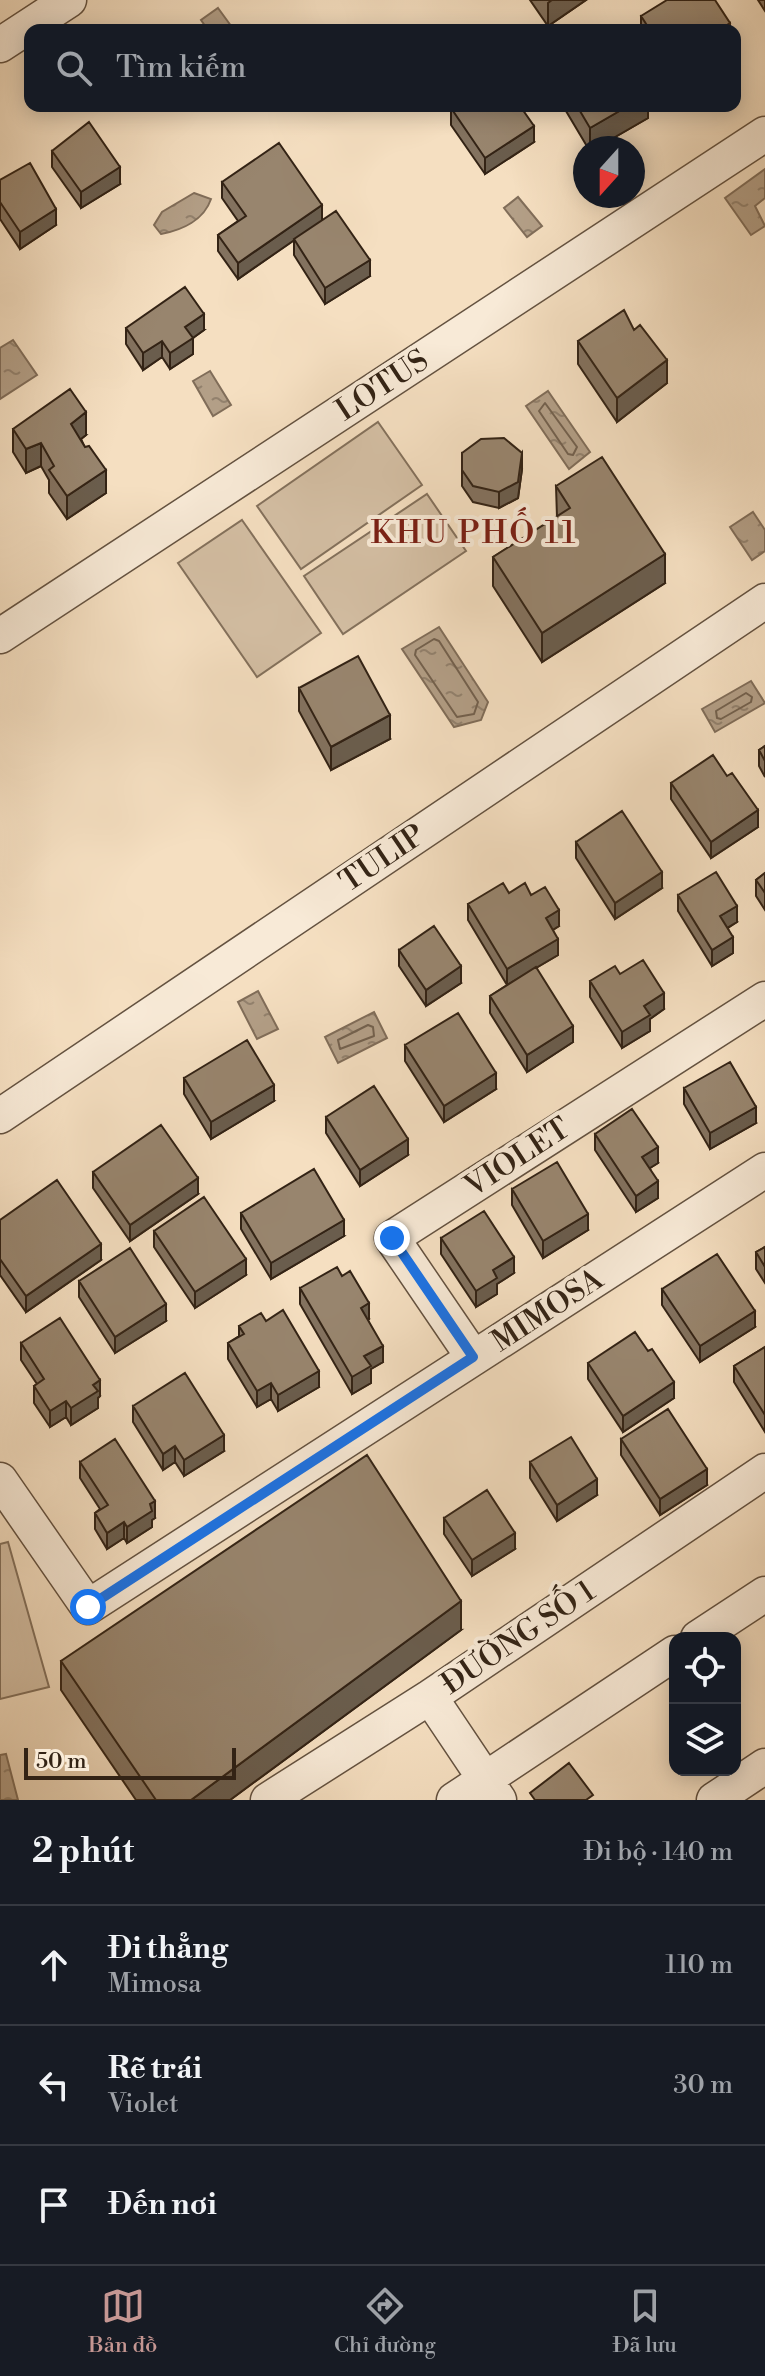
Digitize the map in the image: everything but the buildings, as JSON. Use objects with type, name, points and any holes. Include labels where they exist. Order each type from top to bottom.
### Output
[{"type":"street","points":[[32,24],[69,0]]},
{"type":"street","points":[[0,45],[24,29]]},
{"type":"street","name":"LOTUS","points":[[0,636],[765,134]]},
{"type":"street","name":"TULIP","points":[[0,1116],[765,601]]},
{"type":"street","name":"VIOLET","points":[[473,1357],[392,1238],[765,999]]},
{"type":"street","name":"MIMOSA","points":[[0,1480],[75,1607],[765,1170]]},
{"type":"street","name":"ĐƯỜNG SỐ 1","points":[[268,1800],[430,1697],[765,1471]]},
{"type":"street","points":[[707,1632],[765,1594]]},
{"type":"street","points":[[454,1800],[492,1789],[669,1657]]},
{"type":"street","points":[[430,1697],[492,1789]]},
{"type":"street","points":[[714,1800],[765,1766]]},
{"type":"shaded area","points":[[378,422],[422,485],[301,569],[257,506]]},
{"type":"shaded area","points":[[427,494],[466,551],[343,634],[304,576]]},
{"type":"shaded area","points":[[242,520],[321,633],[257,677],[178,563]]},
{"type":"shaded area","points":[[8,1542],[49,1687],[0,1699],[0,1544]]},
{"type":"water","points":[[218,8],[230,24],[204,24],[201,20]]},
{"type":"water","points":[[765,169],[765,198],[755,206],[765,226],[751,235],[725,198]]},
{"type":"water","points":[[194,193],[211,199],[203,213],[184,227],[161,234],[154,225],[162,212]]},
{"type":"water","points":[[518,197],[542,226],[527,237],[504,208]]},
{"type":"water","points":[[13,340],[37,375],[0,399],[0,348]]},
{"type":"water","points":[[210,371],[231,405],[213,416],[193,381]]},
{"type":"water","points":[[548,391],[590,452],[569,469],[526,406]]},
{"type":"water","points":[[753,512],[765,530],[765,551],[752,560],[730,527]]},
{"type":"water","points":[[439,627],[488,702],[481,720],[454,727],[402,649]]},
{"type":"water","points":[[751,681],[765,703],[715,732],[702,709]]},
{"type":"water","points":[[258,991],[278,1029],[257,1039],[238,1002]]},
{"type":"water","points":[[374,1012],[387,1038],[338,1063],[325,1037]]},
{"type":"water","points":[[6,1754],[18,1800],[0,1800],[0,1755]]},
{"type":"district","name":"KHU PHỐ 11","points":[[474,532]]},
{"type":"route","points":[[88,1607],[473,1357],[392,1238]]}]
